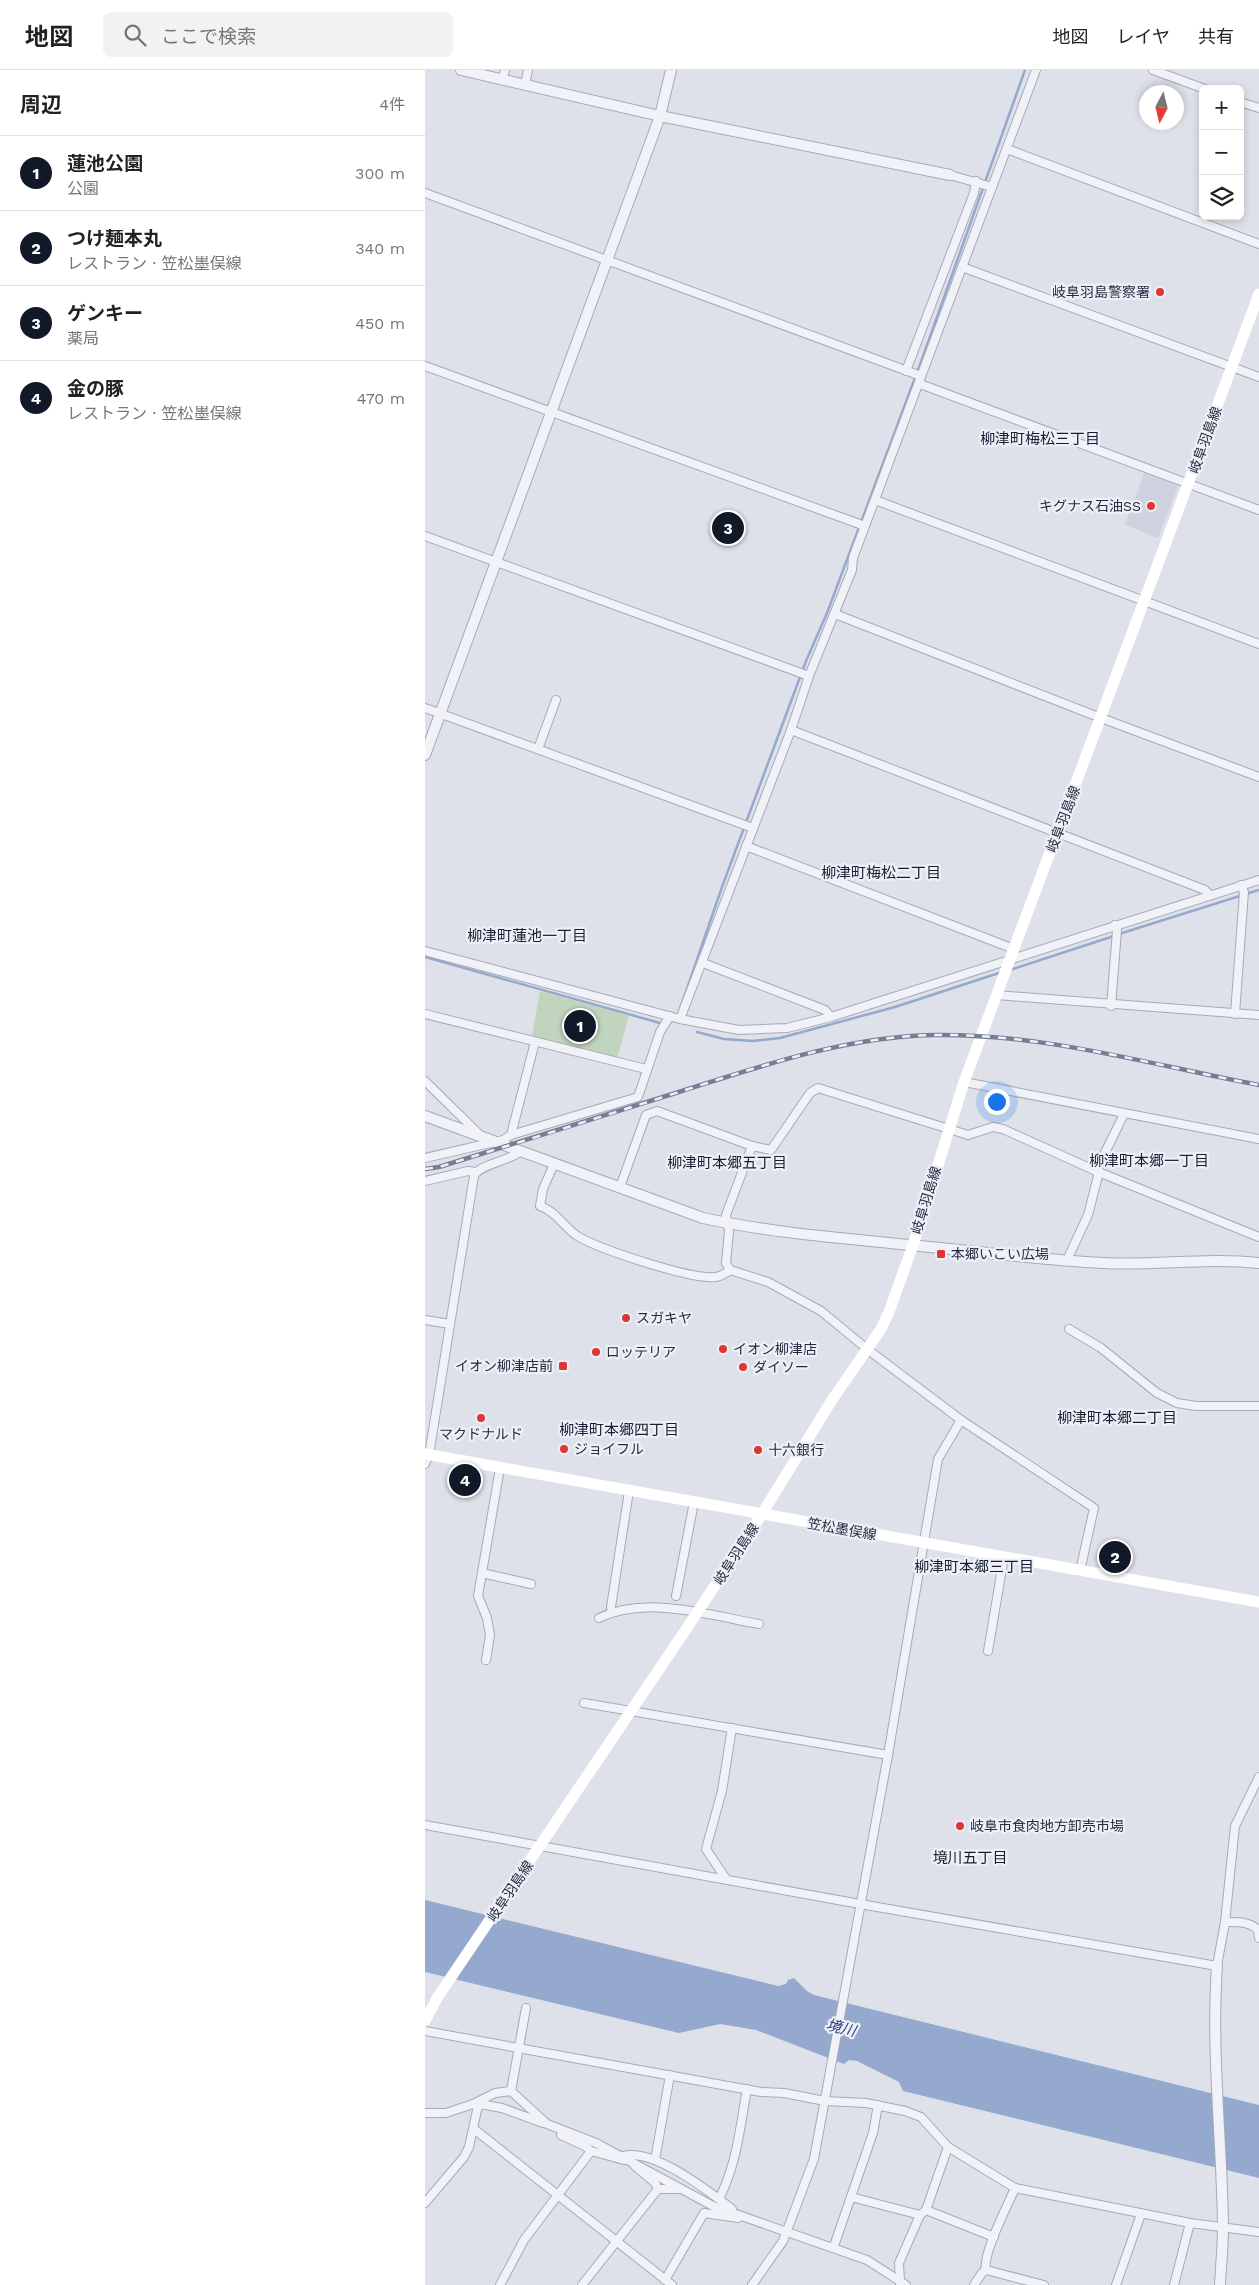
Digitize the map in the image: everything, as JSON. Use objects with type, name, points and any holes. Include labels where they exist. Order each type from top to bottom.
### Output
[{"type":"main road","name":"岐阜羽島線","points":[[425,2021],[437,1998],[697,1613],[867,1348],[881,1330],[913,1245],[964,1082],[1259,294]]},
{"type":"main road","name":"笠松墨俣線","points":[[426,1458],[500,1468],[1259,1602]]},
{"type":"street","points":[[461,70],[504,75],[525,85],[660,116],[976,181],[992,187]]},
{"type":"street","points":[[525,85],[528,70]]},
{"type":"street","points":[[425,755],[660,116],[671,70]]},
{"type":"street","points":[[681,1019],[791,730],[831,618],[835,614],[865,526],[920,384],[921,376],[1036,70]]},
{"type":"street","points":[[1153,70],[1199,87]]},
{"type":"street","points":[[1244,103],[1259,108]]},
{"type":"street","points":[[1007,150],[1259,244]]},
{"type":"street","points":[[907,371],[974,193],[976,181]]},
{"type":"street","points":[[425,193],[921,376]]},
{"type":"street","points":[[962,267],[1259,377]]},
{"type":"street","points":[[425,366],[865,526]]},
{"type":"street","points":[[920,384],[1259,510]]},
{"type":"street","points":[[875,500],[1259,644]]},
{"type":"street","points":[[425,536],[809,676]]},
{"type":"street","points":[[835,614],[1101,718],[1259,777]]},
{"type":"street","points":[[538,749],[556,700]]},
{"type":"street","points":[[425,708],[753,828]]},
{"type":"street","points":[[791,730],[1205,890],[1211,895]]},
{"type":"street","points":[[746,846],[1012,954]]},
{"type":"street","points":[[425,951],[681,1019],[739,1030],[766,1030],[787,1028],[831,1017],[1012,954],[1115,925],[1259,880]]},
{"type":"street","points":[[1235,1014],[1243,892],[1241,885]]},
{"type":"street","points":[[1111,1006],[1117,930],[1115,925]]},
{"type":"street","points":[[703,963],[825,1010],[831,1017]]},
{"type":"street","points":[[996,995],[1111,1006],[1259,1015]]},
{"type":"street","points":[[425,1014],[646,1069]]},
{"type":"street","points":[[425,1158],[503,1140],[511,1135],[638,1097],[660,1032],[670,1016]]},
{"type":"street","points":[[511,1135],[535,1042]]},
{"type":"street","points":[[425,1081],[481,1137]]},
{"type":"street","points":[[964,1082],[1259,1140]]},
{"type":"street","points":[[620,1187],[646,1115],[657,1110],[752,1146],[771,1150],[811,1093],[818,1088],[968,1135],[993,1127],[1003,1129],[1097,1171],[1259,1237]]},
{"type":"street","points":[[1067,1260],[1088,1215],[1097,1171],[1124,1114]]},
{"type":"street","points":[[425,1116],[703,1218],[728,1223],[807,1234],[1106,1263],[1233,1260],[1259,1262]]},
{"type":"street","points":[[752,1146],[726,1215],[728,1223],[726,1264],[730,1270],[768,1282],[821,1311],[961,1420],[1094,1508],[1080,1571]]},
{"type":"street","points":[[425,1181],[468,1171],[475,1172],[514,1157],[521,1151]]},
{"type":"street","points":[[554,1164],[543,1188],[540,1206],[547,1208],[577,1236],[594,1244],[683,1273],[715,1277],[730,1270]]},
{"type":"street","points":[[426,1458],[475,1172]]},
{"type":"street","points":[[425,1320],[450,1324]]},
{"type":"street","points":[[1069,1329],[1101,1348],[1157,1393],[1177,1403],[1196,1406],[1259,1406]]},
{"type":"street","points":[[752,2285],[783,2241],[814,2159],[844,1989],[889,1755],[938,1459],[961,1420]]},
{"type":"street","points":[[486,1660],[490,1635],[487,1618],[478,1596],[500,1468]]},
{"type":"street","points":[[612,1612],[611,1607],[629,1491]]},
{"type":"street","points":[[676,1596],[693,1502]]},
{"type":"street","points":[[989,1651],[1004,1557]]},
{"type":"street","points":[[481,1574],[531,1584]]},
{"type":"street","points":[[599,1618],[612,1612],[636,1608],[663,1608],[759,1624]]},
{"type":"street","points":[[584,1703],[889,1755]]},
{"type":"street","points":[[726,1879],[706,1849],[722,1791],[732,1728]]},
{"type":"street","points":[[1221,2285],[1222,2180],[1216,2084],[1214,2006],[1217,1966],[1225,1922],[1235,1826],[1259,1777]]},
{"type":"street","points":[[425,1825],[860,1904],[1217,1966]]},
{"type":"street","points":[[1225,1922],[1243,1923],[1253,1926],[1258,1930],[1259,1938]]},
{"type":"street","points":[[511,2091],[526,2008]]},
{"type":"street","points":[[425,2031],[747,2089],[784,2093],[825,2101],[866,2103],[905,2111],[921,2117],[948,2148],[1015,2188],[1223,2229],[1259,2232]]},
{"type":"street","points":[[655,2160],[670,2076]]},
{"type":"street","points":[[719,2199],[729,2179],[734,2162],[747,2089]]},
{"type":"street","points":[[425,2114],[446,2113],[477,2104],[495,2094],[511,2091]]},
{"type":"street","points":[[511,2091],[554,2132],[585,2146],[591,2151],[631,2161]]},
{"type":"street","points":[[477,2104],[511,2110],[596,2143],[713,2206],[834,2246],[867,2260],[902,2284]]},
{"type":"street","points":[[425,2203],[464,2157],[474,2129],[477,2104]]},
{"type":"street","points":[[834,2246],[873,2133],[878,2106]]},
{"type":"street","points":[[474,2129],[671,2285]]},
{"type":"street","points":[[902,2284],[899,2263],[920,2215],[927,2210],[948,2148]]},
{"type":"street","points":[[500,2285],[524,2240],[591,2151]]},
{"type":"street","points":[[622,2156],[629,2154],[655,2160],[719,2199],[732,2209],[732,2213]]},
{"type":"street","points":[[631,2161],[635,2167],[655,2183],[658,2189]]},
{"type":"street","points":[[986,2270],[985,2264],[994,2237],[1015,2188]]},
{"type":"street","points":[[658,2189],[681,2189]]},
{"type":"street","points":[[582,2285],[658,2189]]},
{"type":"street","points":[[851,2198],[920,2215]]},
{"type":"street","points":[[927,2210],[994,2237]]},
{"type":"street","points":[[665,2280],[704,2213],[748,2218]]},
{"type":"street","points":[[1116,2285],[1141,2214]]},
{"type":"street","points":[[1174,2285],[1190,2223]]},
{"type":"street","points":[[974,2285],[981,2273],[986,2270],[1044,2285]]},
{"type":"shaded area","name":"キグナス石油SS","points":[[1145,471],[1176,484],[1178,487],[1158,538],[1125,525]]},
{"type":"green space","points":[[540,991],[629,1016],[617,1058],[532,1036]]},
{"type":"water","name":"境川","points":[[425,1900],[778,1986],[786,1984],[788,1980],[794,1978],[814,1995],[1259,2105],[1259,2178],[903,2091],[899,2082],[857,2061],[849,2060],[844,2064],[756,2030],[720,2024],[679,2033],[425,1972]]},
{"type":"waterway","points":[[679,1012],[722,887],[806,661],[827,613],[921,362],[1025,70]]},
{"type":"waterway","points":[[1119,934],[1259,890]]},
{"type":"waterway","points":[[1010,970],[1114,936]]},
{"type":"waterway","points":[[425,957],[660,1023]]},
{"type":"waterway","points":[[697,1032],[724,1039],[753,1041],[780,1038],[895,1007],[1002,972]]},
{"type":"railway","points":[[425,1169],[439,1167],[775,1062],[837,1047],[901,1037],[933,1035],[1015,1039],[1097,1052],[1259,1085]]},
{"type":"place","name":"岐阜羽島警察署","points":[[1160,292]]},
{"type":"place","name":"キグナス石油SS","points":[[1151,506]]},
{"type":"place","name":"ゲンキー","points":[[728,528]]},
{"type":"place","name":"蓮池公園","points":[[580,1026]]},
{"type":"place","name":"本郷いこい広場","points":[[941,1254]]},
{"type":"place","name":"スガキヤ","points":[[626,1318]]},
{"type":"place","name":"イオン柳津店","points":[[723,1349]]},
{"type":"place","name":"ロッテリア","points":[[596,1352]]},
{"type":"place","name":"イオン柳津店前","points":[[563,1366]]},
{"type":"place","name":"ダイソー","points":[[743,1367]]},
{"type":"place","name":"マクドナルド","points":[[481,1418]]},
{"type":"place","name":"ジョイフル","points":[[564,1449]]},
{"type":"place","name":"十六銀行","points":[[758,1450]]},
{"type":"place","name":"金の豚","points":[[465,1480]]},
{"type":"place","name":"つけ麺本丸","points":[[1115,1557]]},
{"type":"place","name":"岐阜市食肉地方卸売市場","points":[[960,1826]]},
{"type":"district","name":"柳津町梅松三丁目","points":[[1040,439]]},
{"type":"district","name":"柳津町梅松二丁目","points":[[881,873]]},
{"type":"district","name":"柳津町蓮池一丁目","points":[[527,936]]},
{"type":"district","name":"柳津町本郷一丁目","points":[[1149,1161]]},
{"type":"district","name":"柳津町本郷五丁目","points":[[727,1163]]},
{"type":"district","name":"柳津町本郷二丁目","points":[[1117,1418]]},
{"type":"district","name":"柳津町本郷四丁目","points":[[619,1430]]},
{"type":"district","name":"柳津町本郷三丁目","points":[[974,1567]]},
{"type":"district","name":"境川五丁目","points":[[970,1858]]}]
